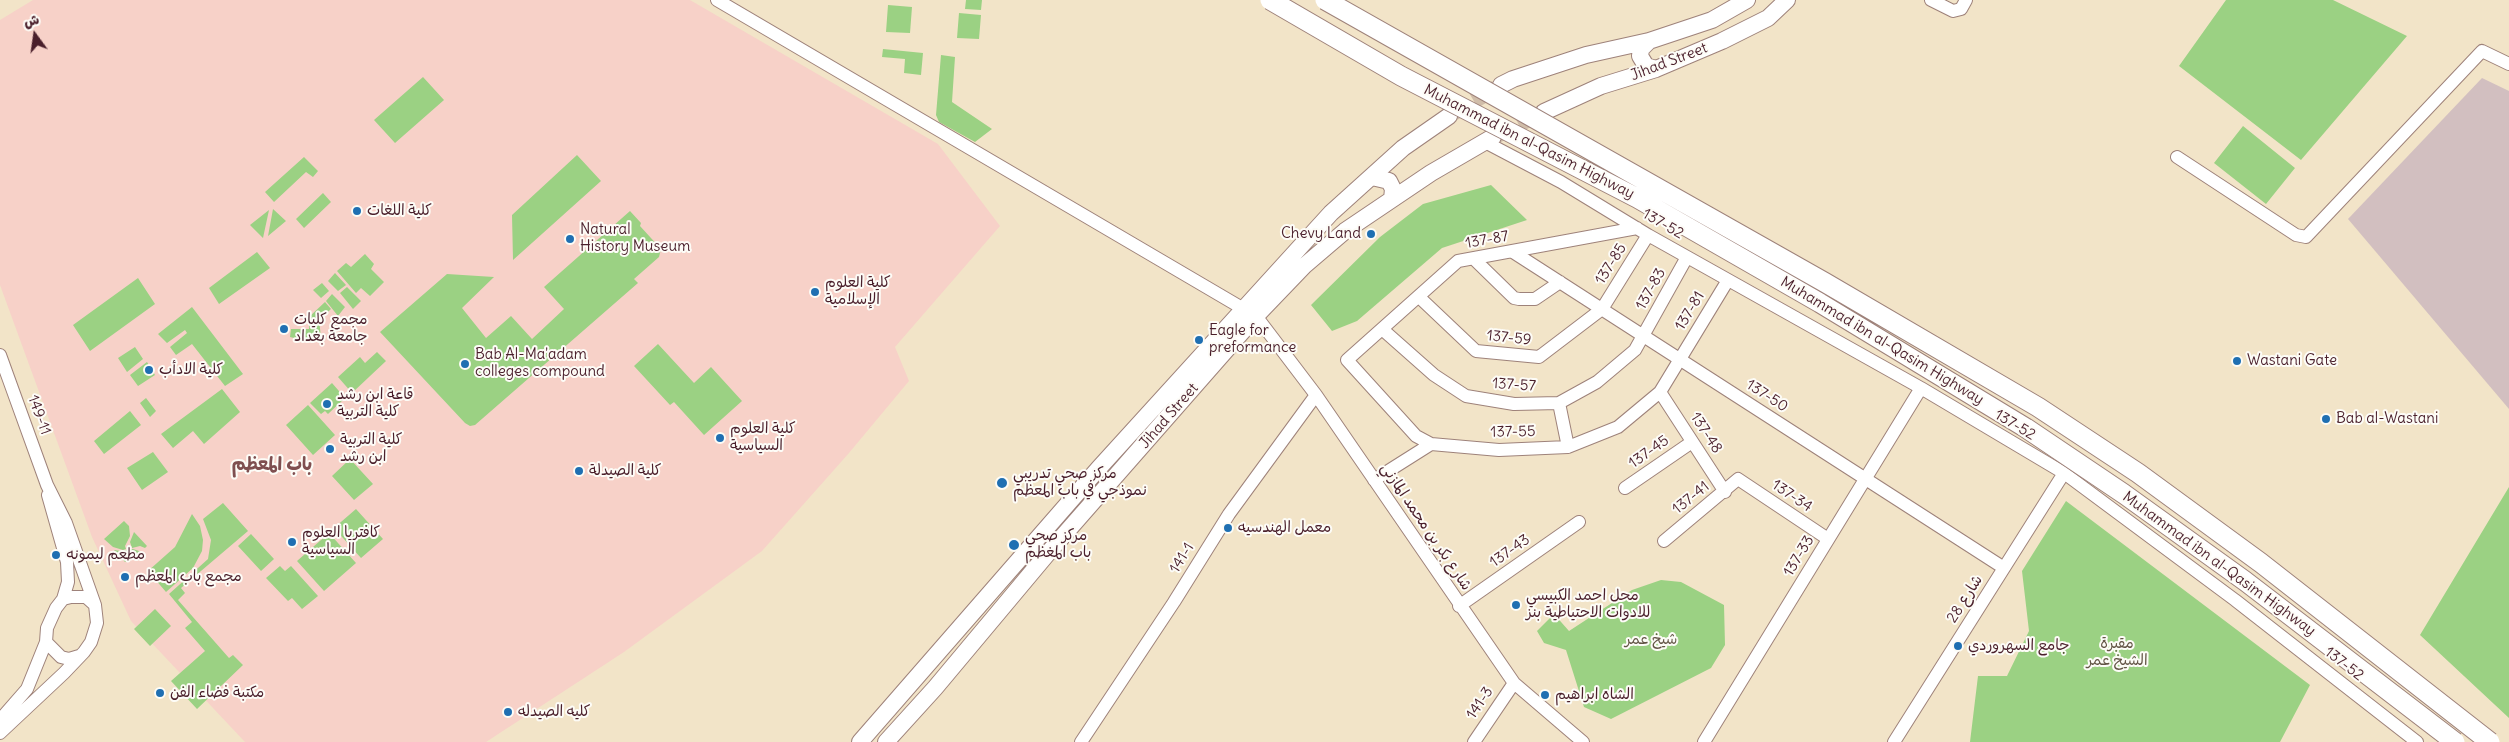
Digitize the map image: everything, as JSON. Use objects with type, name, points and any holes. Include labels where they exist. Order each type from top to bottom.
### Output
[{"type":"highway","name":"Muhammad ibn al-Qasim Highway","points":[[1270,0],[1401,76],[1637,198],[1820,303],[2026,428],[2124,494],[2245,580],[2455,742]]},
{"type":"highway","name":"Muhammad ibn al-Qasim Highway","points":[[1325,0],[1824,282],[2038,407],[2138,472],[2261,563],[2490,742]]},
{"type":"main road","name":"Jihad Street","points":[[1501,85],[1513,79],[1586,55],[1649,41],[1712,20],[1747,0]]},
{"type":"main road","name":"Jihad Street","points":[[1544,112],[1601,86],[1656,69],[1722,41],[1768,18],[1786,0]]},
{"type":"main road","points":[[1649,41],[1641,49],[1641,60],[1646,66],[1656,69]]},
{"type":"main road","name":"Jihad Street","points":[[886,742],[935,688],[1330,213],[1402,148],[1450,116]]},
{"type":"main road","name":"Jihad Street","points":[[860,742],[1034,544],[1249,312],[1345,230],[1489,139]]},
{"type":"main road","points":[[1372,177],[1389,180],[1393,189],[1392,200]]},
{"type":"main road","points":[[1034,544],[1048,553]]},
{"type":"street","points":[[716,0],[1249,312]]},
{"type":"street","points":[[1932,0],[1953,11],[1961,9],[1966,0]]},
{"type":"street","points":[[2177,157],[2296,235],[2306,237],[2482,51],[2509,64]]},
{"type":"street","name":"137-52","points":[[1489,139],[1643,232],[1921,388],[2064,473],[2235,600],[2417,742]]},
{"type":"street","name":"137-87","points":[[1347,360],[1458,261],[1643,232]]},
{"type":"street","name":"137-85","points":[[1602,309],[1643,232]]},
{"type":"street","name":"137-50","points":[[1513,252],[2004,568]]},
{"type":"street","name":"137-83","points":[[1644,336],[1687,257]]},
{"type":"street","points":[[1474,258],[1514,298],[1535,299],[1560,282]]},
{"type":"street","name":"137-81","points":[[1680,360],[1728,280]]},
{"type":"street","name":"137-59","points":[[1419,297],[1476,351],[1538,358],[1602,309]]},
{"type":"street","name":"شارع بكر بن محمد المازني","points":[[1249,312],[1316,395],[1514,683],[1583,742]]},
{"type":"street","name":"137-57","points":[[1382,329],[1434,375],[1466,396],[1514,404],[1559,403],[1597,382],[1635,350],[1644,336]]},
{"type":"street","name":"149-11","points":[[0,355],[47,485],[66,523],[95,604]]},
{"type":"street","name":"137-55","points":[[1347,360],[1416,436],[1431,444],[1499,450],[1568,446],[1618,427],[1660,392],[1680,360]]},
{"type":"street","name":"137-33","points":[[1704,742],[1921,388]]},
{"type":"street","name":"137-48","points":[[1660,392],[1725,492]]},
{"type":"street","name":"141-1","points":[[1081,742],[1174,602],[1229,514],[1316,395]]},
{"type":"street","points":[[1559,403],[1568,446]]},
{"type":"street","name":"137-45","points":[[1625,488],[1692,442]]},
{"type":"street","points":[[1374,480],[1431,444]]},
{"type":"street","name":"شارع 28","points":[[1894,742],[2064,473]]},
{"type":"street","name":"137-41","points":[[1664,541],[1725,492],[1738,479]]},
{"type":"street","name":"137-34","points":[[1738,479],[1828,540]]},
{"type":"street","name":"149-11","points":[[47,485],[50,506],[64,550],[68,574],[63,599]]},
{"type":"street","name":"137-43","points":[[1460,606],[1580,522]]},
{"type":"street","points":[[0,720],[12,709],[27,688],[46,642],[51,619],[63,599],[71,597],[86,598],[95,604],[98,616],[96,630],[91,642],[0,733]]},
{"type":"street","points":[[46,642],[61,657],[69,659],[79,656]]},
{"type":"street","name":"141-3","points":[[1474,742],[1514,683]]},
{"type":"shaded area","name":"Bab Al-Ma'adam colleges compound","points":[[33,0],[690,0],[938,144],[1000,226],[895,347],[909,381],[849,453],[762,551],[624,652],[486,742],[245,742],[131,621],[92,537],[0,285],[0,20]]},
{"type":"shaded area","points":[[2482,78],[2509,91],[2509,409],[2348,219]]},
{"type":"green space","points":[[966,0],[982,0],[981,10],[965,9]]},
{"type":"green space","points":[[2226,0],[2333,0],[2407,36],[2301,160],[2179,66]]},
{"type":"green space","points":[[888,5],[912,7],[910,33],[886,32]]},
{"type":"green space","points":[[959,13],[981,15],[979,39],[957,38]]},
{"type":"green space","points":[[883,49],[923,53],[921,75],[904,73],[905,59],[882,57]]},
{"type":"green space","points":[[941,55],[955,57],[952,102],[992,129],[975,142],[939,122],[936,115]]},
{"type":"green space","points":[[423,77],[444,100],[395,143],[374,120]]},
{"type":"green space","points":[[2243,126],[2295,168],[2266,204],[2214,163]]},
{"type":"green space","points":[[577,155],[601,181],[513,260],[512,215]]},
{"type":"green space","points":[[304,157],[318,171],[313,177],[306,172],[274,202],[265,192]]},
{"type":"green space","points":[[1491,185],[1527,220],[1442,248],[1357,321],[1332,331],[1311,305],[1380,237],[1423,204]]},
{"type":"green space","points":[[323,193],[331,202],[304,228],[296,219]]},
{"type":"green space","points":[[273,209],[286,221],[268,236]]},
{"type":"green space","points":[[269,210],[263,238],[250,225]]},
{"type":"green space","points":[[630,211],[641,223],[640,226],[661,249],[659,257],[634,279],[638,283],[475,425],[470,426],[465,423],[380,332],[447,274],[494,277],[462,308],[486,338],[511,316],[532,339],[564,309],[544,287]]},
{"type":"green space","points":[[257,252],[270,268],[219,304],[209,288]]},
{"type":"green space","points":[[365,254],[374,264],[371,269],[384,282],[370,296],[361,288],[356,293],[337,271],[346,263],[351,267]]},
{"type":"green space","points":[[335,273],[346,285],[338,291],[328,281]]},
{"type":"green space","points":[[138,278],[155,304],[90,351],[73,325]]},
{"type":"green space","points":[[322,283],[329,291],[321,298],[313,290]]},
{"type":"green space","points":[[347,287],[361,301],[353,309],[340,293]]},
{"type":"green space","points":[[332,294],[345,307],[338,316],[326,301]]},
{"type":"green space","points":[[325,302],[331,309],[319,320],[321,337],[311,342],[290,337],[291,329],[309,329],[309,317]]},
{"type":"green space","points":[[192,307],[243,374],[225,386],[192,344],[176,355],[170,347],[187,333],[185,330],[167,343],[158,334]]},
{"type":"green space","points":[[658,344],[694,383],[711,367],[742,401],[704,435],[674,402],[670,405],[634,366]]},
{"type":"green space","points":[[135,347],[143,359],[127,372],[118,358]]},
{"type":"green space","points":[[377,352],[386,361],[352,393],[338,377],[360,357],[365,363]]},
{"type":"green space","points":[[147,362],[155,375],[138,386],[130,375]]},
{"type":"green space","points":[[332,383],[345,398],[328,414],[325,411],[321,414],[310,403]]},
{"type":"green space","points":[[222,389],[240,412],[204,444],[193,431],[173,448],[161,434]]},
{"type":"green space","points":[[146,398],[156,411],[150,417],[140,403]]},
{"type":"green space","points":[[308,405],[335,435],[313,455],[286,425]]},
{"type":"green space","points":[[130,411],[141,425],[104,454],[94,441]]},
{"type":"green space","points":[[153,452],[168,472],[142,490],[127,468]]},
{"type":"green space","points":[[350,459],[373,484],[354,500],[332,476]]},
{"type":"green space","points":[[2509,487],[2509,718],[2420,635]]},
{"type":"green space","name":"مقبرة الشيخ عمر","points":[[2066,501],[2310,685],[2280,742],[1970,742],[1978,676],[2007,676],[2029,631],[2022,571]]},
{"type":"green space","points":[[223,503],[248,531],[181,588],[185,593],[178,600],[229,658],[233,655],[243,665],[197,709],[171,681],[205,651],[185,628],[192,622],[169,594],[208,559],[211,540],[203,519]]},
{"type":"green space","points":[[356,509],[383,539],[361,558],[334,528]]},
{"type":"green space","points":[[192,514],[200,526],[203,540],[202,551],[193,568],[166,592],[148,571],[175,547]]},
{"type":"green space","points":[[124,521],[129,526],[130,536],[125,546],[126,549],[123,550],[113,547],[104,539]]},
{"type":"green space","points":[[134,532],[147,546],[145,548],[140,546],[132,548],[130,542]]},
{"type":"green space","points":[[329,533],[356,563],[324,591],[297,561]]},
{"type":"green space","points":[[251,534],[274,559],[261,571],[238,546]]},
{"type":"green space","points":[[133,549],[142,552],[125,562],[114,550],[121,551]]},
{"type":"green space","points":[[280,566],[285,571],[291,566],[318,596],[302,609],[292,598],[288,601],[266,578]]},
{"type":"green space","name":"شيخ عمر","points":[[1661,580],[1681,582],[1724,605],[1725,645],[1711,668],[1611,719],[1584,707],[1566,650],[1544,643],[1537,631],[1554,614],[1569,631],[1632,590]]},
{"type":"green space","points":[[155,609],[171,626],[150,646],[134,629]]},
{"type":"tunnel","points":[[1453,113],[1496,88]]},
{"type":"tunnel","points":[[1497,135],[1543,112]]},
{"type":"place","name":"كلية اللغات","points":[[357,211]]},
{"type":"place","name":"Chevy Land","points":[[1371,234]]},
{"type":"place","name":"Natural History Museum","points":[[570,239]]},
{"type":"place","name":"كلية العلوم الإسلامية","points":[[815,292]]},
{"type":"place","name":"مجمع كليات جامعة بغداد","points":[[284,329]]},
{"type":"place","name":"Eagle for preformance","points":[[1199,340]]},
{"type":"place","name":"Wastani Gate","points":[[2237,361]]},
{"type":"place","name":"Bab Al-Ma'adam colleges compound","points":[[465,364]]},
{"type":"place","name":"كلية الادأب","points":[[149,370]]},
{"type":"place","name":"قاعة ابن رشد كلية التربية","points":[[327,404]]},
{"type":"place","name":"Bab al-Wastani","points":[[2326,419]]},
{"type":"place","name":"كلية العلوم السياسية","points":[[720,438]]},
{"type":"place","name":"كلية التربية ابن رشد","points":[[330,449]]},
{"type":"place","name":"كلية الصيدلة","points":[[579,471]]},
{"type":"place","name":"مركز صحي تدريبي نموذجي في باب المعظم","points":[[1002,483]]},
{"type":"place","name":"معمل الهندسيه","points":[[1228,528]]},
{"type":"place","name":"كافتريا العلوم السياسية","points":[[292,542]]},
{"type":"place","name":"مركز صحي باب المغظم","points":[[1014,545]]},
{"type":"place","name":"مطعم ليمونه","points":[[56,555]]},
{"type":"place","name":"مجمع باب المعظم","points":[[125,577]]},
{"type":"place","name":"محل احمد الكبيسي للادوات الاحتياطية بنز","points":[[1516,605]]},
{"type":"place","name":"جامع السهروردي","points":[[1958,646]]},
{"type":"place","name":"مكتبة فضاء الفن","points":[[160,693]]},
{"type":"place","name":"الشاه ابراهيم","points":[[1545,695]]},
{"type":"place","name":"كليه الصيدله","points":[[508,712]]},
{"type":"district","name":"باب المعظم","points":[[272,465]]}]
